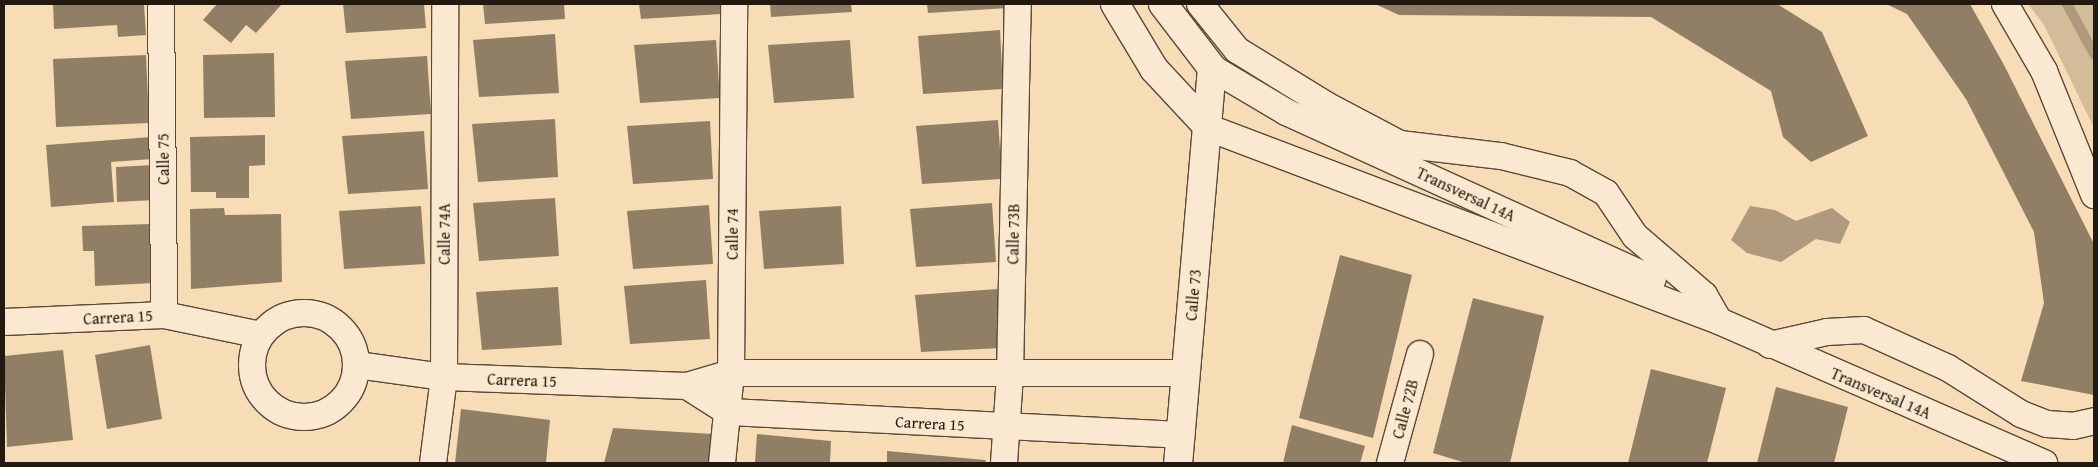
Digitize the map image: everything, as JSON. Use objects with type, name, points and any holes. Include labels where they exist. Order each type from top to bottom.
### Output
[{"type":"street","name":"Calle 75","points":[[162,4],[164,315]]},
{"type":"street","name":"Calle 74A","points":[[433,463],[444,377],[445,4]]},
{"type":"street","name":"Calle 74","points":[[722,463],[731,373],[734,4]]},
{"type":"street","name":"Calle 73B","points":[[1004,463],[1010,374],[1018,4]]},
{"type":"street","points":[[1115,4],[1154,69],[1209,128]]},
{"type":"street","points":[[1164,4],[1212,68]]},
{"type":"street","points":[[1200,4],[1237,50],[1326,105],[1400,144],[1501,156],[1570,173],[1606,193],[1635,236],[1704,294],[1719,321]]},
{"type":"street","points":[[2005,4],[2044,71],[2094,195]]},
{"type":"street","name":"Calle 73","points":[[1178,463],[1209,128],[1212,68]]},
{"type":"street","name":"Transversal 14A","points":[[1212,68],[1286,112],[1675,289],[1719,321]]},
{"type":"street","name":"Transversal 14A","points":[[1209,128],[1719,321],[1770,345],[2044,463]]},
{"type":"street","name":"Carrera 15","points":[[4,322],[164,315],[261,335]]},
{"type":"street","points":[[288,315],[320,315],[335,322],[347,334],[357,365],[354,382],[339,403],[315,416],[297,417],[280,412],[265,401],[256,385],[252,368],[254,350],[261,335],[272,323],[288,315]]},
{"type":"street","points":[[1770,345],[1827,332],[1864,330],[1948,368],[2021,414],[2047,424],[2073,426],[2094,421]]},
{"type":"street","name":"Calle 72B","points":[[1390,463],[1420,354]]},
{"type":"street","name":"Carrera 15","points":[[357,365],[444,377],[688,386],[731,373],[1186,373]]},
{"type":"street","points":[[688,386],[728,412]]},
{"type":"street","name":"Carrera 15","points":[[728,412],[1181,435]]},
{"type":"shaded area","points":[[2028,4],[2094,4],[2094,128],[2044,25]]},
{"type":"shaded area","points":[[1750,206],[1775,210],[1796,221],[1832,208],[1850,222],[1840,244],[1816,239],[1781,262],[1747,253],[1731,240]]},
{"type":"building","points":[[53,4],[144,4],[146,35],[118,37],[117,25],[54,29]]},
{"type":"building","points":[[217,4],[282,4],[256,33],[246,25],[231,43],[203,20]]},
{"type":"building","points":[[343,4],[424,4],[426,28],[346,33]]},
{"type":"building","points":[[483,4],[564,4],[565,19],[485,24]]},
{"type":"building","points":[[639,4],[720,4],[721,14],[641,19]]},
{"type":"building","points":[[770,4],[851,4],[852,12],[771,17]]},
{"type":"building","points":[[927,4],[1008,4],[1008,8],[928,13]]},
{"type":"building","points":[[1375,4],[1777,4],[1822,32],[1868,136],[1811,162],[1783,137],[1771,91],[1651,17],[1399,15]]},
{"type":"building","points":[[1886,4],[1970,4],[2004,65],[2094,244],[2094,395],[2021,381],[2044,303],[2034,232],[1966,99],[1907,14]]},
{"type":"building","points":[[1000,30],[1003,89],[923,94],[918,36]]},
{"type":"building","points":[[555,34],[559,93],[479,97],[473,40]]},
{"type":"building","points":[[716,40],[720,98],[640,103],[634,45]]},
{"type":"building","points":[[850,40],[854,98],[774,103],[768,45]]},
{"type":"building","points":[[274,53],[275,117],[204,118],[203,55]]},
{"type":"building","points":[[146,55],[149,123],[56,127],[53,59]]},
{"type":"building","points":[[427,56],[431,114],[351,119],[345,61]]},
{"type":"building","points":[[555,119],[558,177],[478,182],[472,124]]},
{"type":"building","points":[[998,120],[1002,179],[922,184],[916,126]]},
{"type":"building","points":[[710,121],[713,179],[633,184],[627,126]]},
{"type":"building","points":[[424,131],[428,189],[348,194],[342,136]]},
{"type":"building","points":[[265,135],[265,165],[249,166],[249,198],[216,198],[216,192],[191,192],[190,137]]},
{"type":"building","points":[[151,137],[152,159],[111,162],[114,202],[51,207],[46,145]]},
{"type":"building","points":[[153,165],[155,200],[117,202],[116,167]]},
{"type":"building","points":[[555,198],[559,256],[479,261],[473,203]]},
{"type":"building","points":[[992,203],[996,262],[916,267],[910,209]]},
{"type":"building","points":[[709,205],[713,264],[633,269],[627,211]]},
{"type":"building","points":[[421,206],[425,264],[344,269],[339,211]]},
{"type":"building","points":[[841,206],[844,264],[764,269],[759,211]]},
{"type":"building","points":[[224,208],[225,215],[281,214],[282,282],[191,289],[190,209]]},
{"type":"building","points":[[152,224],[154,283],[95,286],[94,251],[83,251],[82,226]]},
{"type":"building","points":[[1340,255],[1412,275],[1373,438],[1299,418]]},
{"type":"building","points":[[706,280],[710,339],[630,344],[624,286]]},
{"type":"building","points":[[558,287],[562,345],[482,350],[476,292]]},
{"type":"building","points":[[997,289],[1001,348],[921,352],[915,295]]},
{"type":"building","points":[[1473,298],[1544,316],[1510,463],[1466,463],[1433,453]]},
{"type":"building","points":[[150,345],[162,419],[107,429],[95,355]]},
{"type":"building","points":[[63,350],[73,440],[7,447],[4,356]]},
{"type":"building","points":[[1651,369],[1726,388],[1707,463],[1628,463]]},
{"type":"building","points":[[1776,387],[1848,407],[1834,463],[1757,463]]},
{"type":"building","points":[[461,409],[550,420],[546,463],[455,463]]},
{"type":"building","points":[[1292,425],[1365,446],[1360,463],[1283,463]]},
{"type":"building","points":[[613,428],[713,434],[709,463],[604,463]]},
{"type":"building","points":[[757,434],[831,441],[830,463],[755,463]]},
{"type":"building","points":[[887,451],[985,460],[987,463],[887,463]]},
{"type":"waterway","points":[[2067,4],[2094,54]]}]
